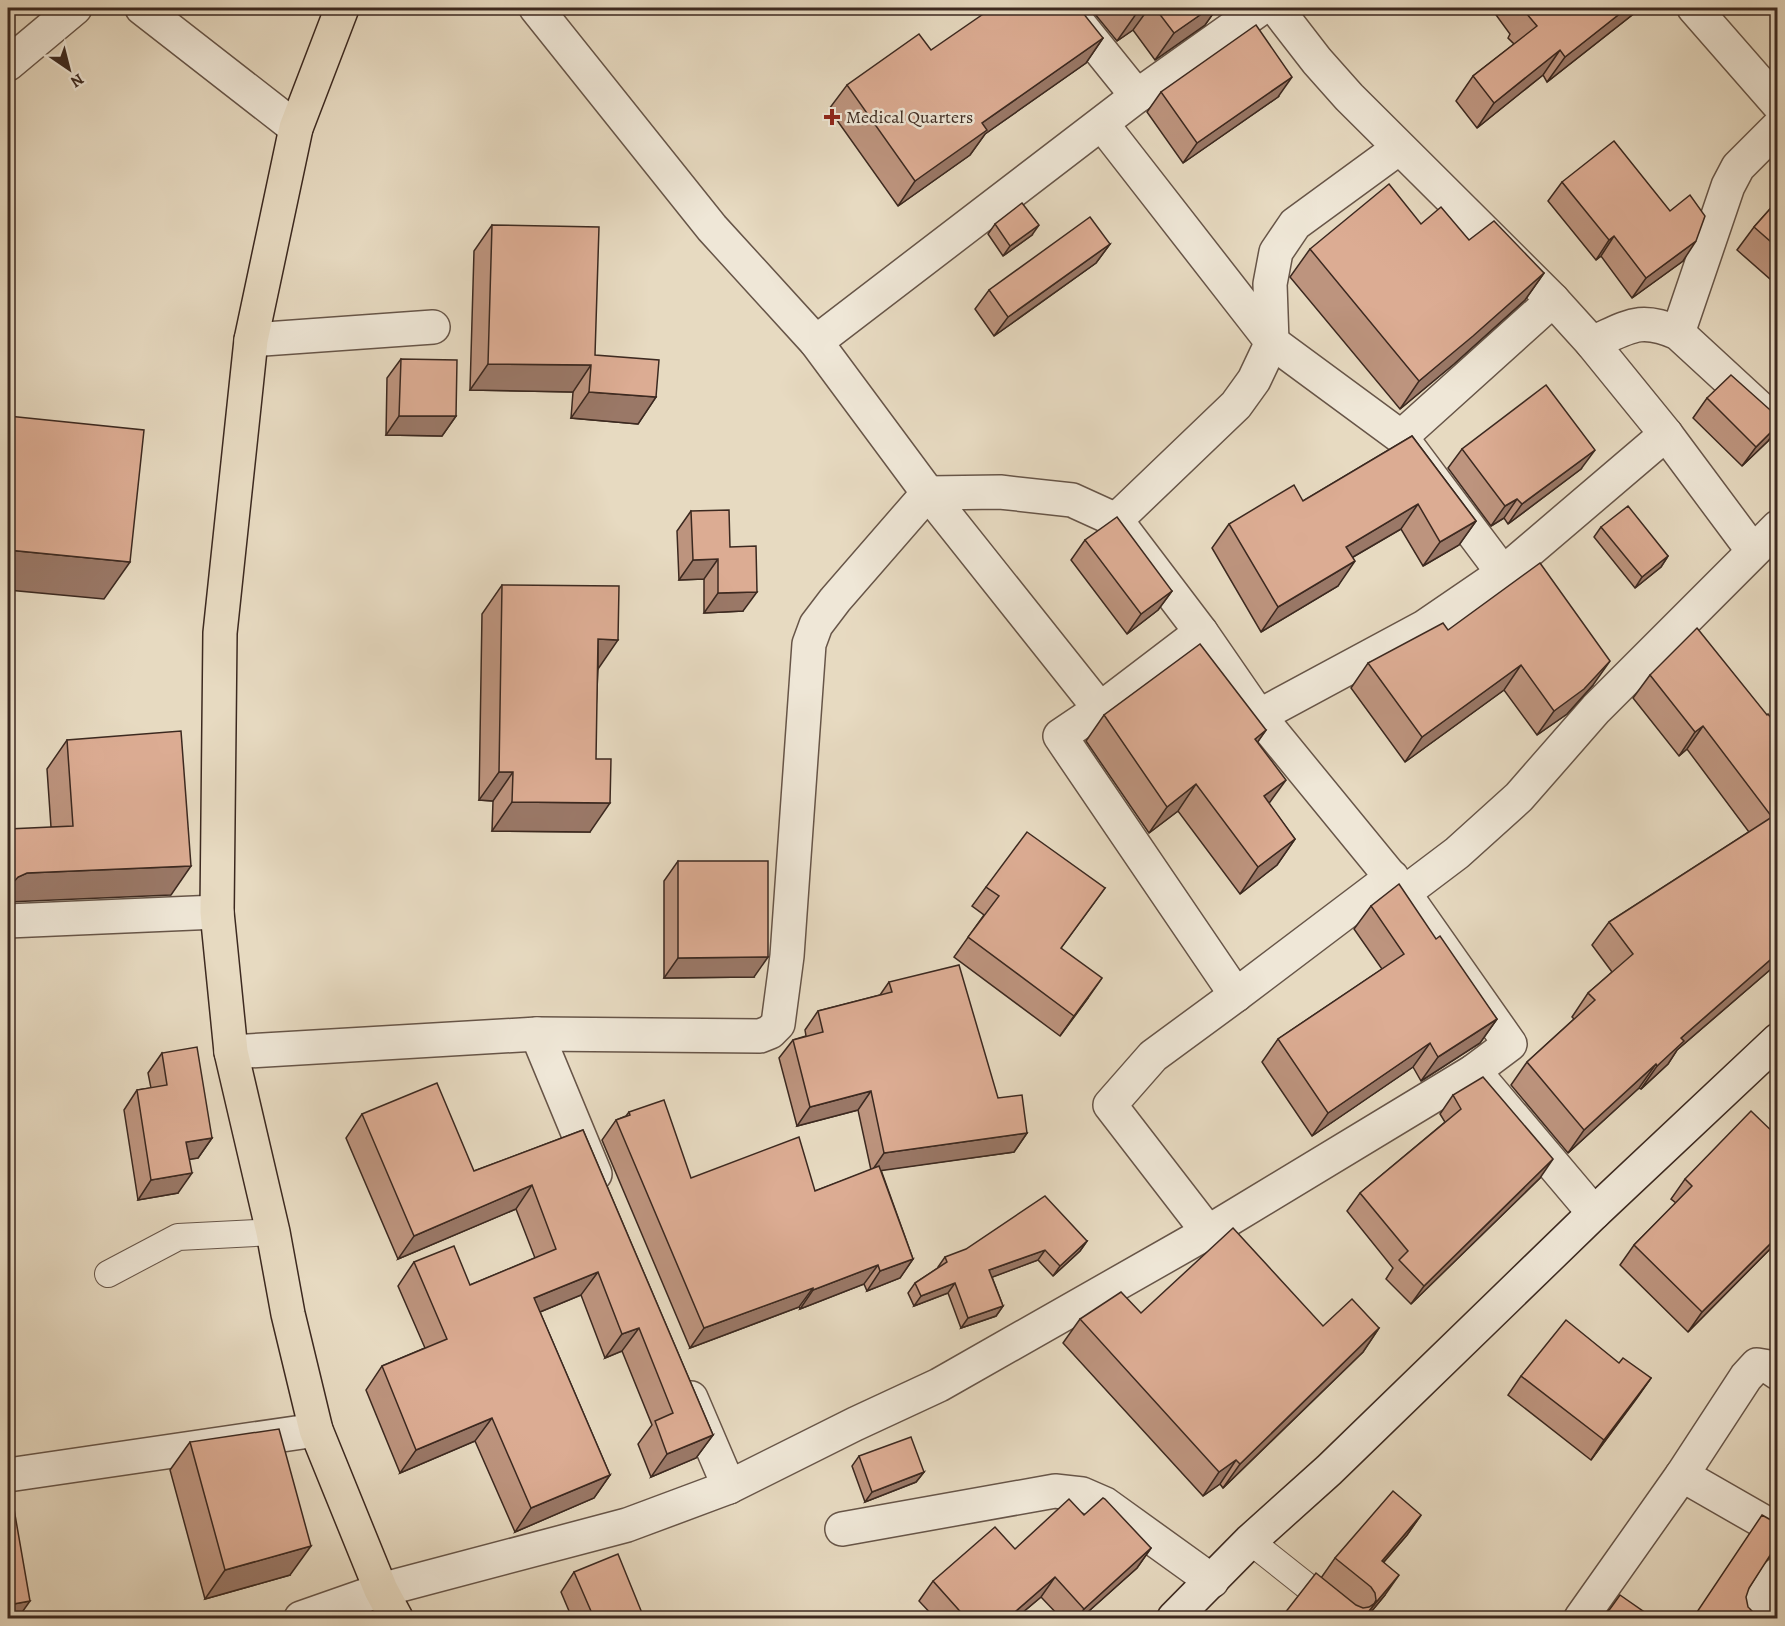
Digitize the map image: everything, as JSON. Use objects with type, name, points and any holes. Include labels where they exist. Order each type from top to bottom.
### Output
[{"type":"main road","points":[[342,8],[296,128],[251,340],[220,633],[218,912],[231,1052],[273,1232],[288,1314],[316,1430],[389,1604]]},
{"type":"street","points":[[8,64],[75,8]]},
{"type":"street","points":[[142,8],[296,128]]},
{"type":"street","points":[[536,8],[712,228],[816,342],[928,493],[1100,709]]},
{"type":"street","points":[[1066,8],[1137,96]]},
{"type":"street","points":[[816,342],[1137,96],[1261,8]]},
{"type":"street","points":[[1276,8],[1317,62],[1399,148],[1553,300],[1592,343],[1666,434],[1753,551]]},
{"type":"street","points":[[1694,8],[1778,104]]},
{"type":"street","points":[[1102,124],[1272,342],[1401,437],[1503,573]]},
{"type":"street","points":[[1678,333],[1728,186],[1738,167],[1778,128]]},
{"type":"street","points":[[1116,520],[1236,405],[1254,380],[1272,342],[1270,284],[1276,252],[1295,224],[1399,148]]},
{"type":"street","points":[[1401,437],[1553,300]]},
{"type":"street","points":[[1592,343],[1636,324],[1658,324],[1678,333],[1778,425]]},
{"type":"street","points":[[251,340],[433,327]]},
{"type":"street","points":[[1260,716],[1425,627],[1503,573],[1666,434]]},
{"type":"street","points":[[231,1052],[537,1034],[760,1036],[776,1029],[787,956],[809,644],[816,625],[928,493],[1000,492],[1072,500],[1116,520],[1201,632],[1260,716],[1398,885],[1510,1044],[1474,1071],[1208,1232],[939,1385],[729,1487],[627,1525],[389,1604],[301,1618]]},
{"type":"street","points":[[1208,1232],[1110,1106],[1153,1056],[1236,995],[1398,885],[1457,853],[1519,797],[1596,709],[1778,527]]},
{"type":"street","points":[[1201,632],[1100,709],[1060,736],[1236,995]]},
{"type":"street","points":[[8,921],[218,912]]},
{"type":"street","points":[[537,1034],[608,1203]]},
{"type":"street","points":[[1174,1618],[1250,1541],[1329,1470],[1594,1213],[1778,1040]]},
{"type":"street","points":[[1474,1071],[1594,1213]]},
{"type":"street","points":[[1581,1618],[1614,1598],[1682,1475],[1746,1377],[1757,1365],[1769,1367],[1778,1373]]},
{"type":"street","points":[[678,1367],[729,1487]]},
{"type":"street","points":[[8,1475],[316,1430]]},
{"type":"street","points":[[1682,1475],[1778,1530]]},
{"type":"street","points":[[842,1529],[1055,1491],[1082,1494],[1105,1503],[1212,1581]]},
{"type":"street","points":[[1751,1618],[1778,1574]]},
{"type":"lane","points":[[108,1274],[178,1237],[273,1232]]},
{"type":"lane","points":[[1250,1541],[1347,1618]]},
{"type":"building","points":[[992,8],[1055,8],[1059,14],[1069,8],[1079,8],[1103,38],[982,123],[987,130],[915,181],[847,85],[919,34],[931,50]]},
{"type":"building","points":[[1130,8],[1146,8],[1136,14]]},
{"type":"building","points":[[1155,8],[1210,8],[1174,33]]},
{"type":"building","points":[[1527,8],[1627,8],[1565,57],[1560,50],[1494,103],[1473,76],[1537,26],[1526,13]]},
{"type":"building","points":[[1256,25],[1292,77],[1197,143],[1161,92]]},
{"type":"building","points":[[1614,141],[1670,211],[1690,195],[1705,216],[1696,241],[1646,278],[1614,236],[1609,240],[1562,182]]},
{"type":"building","points":[[1389,184],[1421,224],[1441,207],[1469,240],[1494,221],[1544,273],[1419,381],[1310,249]]},
{"type":"building","points":[[1778,200],[1778,248],[1754,227]]},
{"type":"building","points":[[1022,203],[1039,225],[1010,246],[995,224]]},
{"type":"building","points":[[1090,217],[1110,244],[1008,317],[989,290]]},
{"type":"building","points":[[492,225],[599,227],[595,355],[659,360],[656,397],[589,392],[591,365],[488,364]]},
{"type":"building","points":[[401,359],[457,360],[456,416],[399,416]]},
{"type":"building","points":[[1731,375],[1778,417],[1778,425],[1756,447],[1707,398]]},
{"type":"building","points":[[1546,385],[1595,450],[1522,504],[1517,499],[1505,506],[1462,449]]},
{"type":"building","points":[[8,416],[144,430],[130,562],[8,550]]},
{"type":"building","points":[[1412,436],[1476,521],[1440,542],[1418,504],[1346,547],[1355,561],[1278,607],[1229,524],[1294,485],[1303,501]]},
{"type":"building","points":[[1628,506],[1668,556],[1642,577],[1601,527]]},
{"type":"building","points":[[729,510],[730,547],[756,546],[757,592],[718,593],[718,559],[693,560],[691,511]]},
{"type":"building","points":[[1117,517],[1172,591],[1141,614],[1085,540]]},
{"type":"building","points":[[1540,563],[1610,661],[1584,689],[1554,711],[1521,665],[1422,737],[1368,663],[1443,623],[1448,630]]},
{"type":"building","points":[[502,585],[619,586],[618,640],[598,639],[596,759],[611,759],[610,803],[512,802],[513,772],[499,772]]},
{"type":"building","points":[[1697,628],[1778,727],[1778,953],[1681,1038],[1684,1041],[1584,1130],[1527,1062],[1595,1000],[1588,993],[1633,954],[1609,922],[1772,817],[1703,726],[1695,732],[1650,675]]},
{"type":"building","points":[[1200,644],[1266,730],[1255,739],[1286,780],[1264,796],[1295,839],[1258,867],[1196,784],[1167,807],[1104,715]]},
{"type":"building","points":[[181,731],[191,866],[27,873],[18,877],[12,884],[8,884],[8,829],[73,826],[67,740]]},
{"type":"building","points":[[1027,832],[1105,888],[1061,948],[1102,978],[1074,1016],[968,937],[999,896],[986,887]]},
{"type":"building","points":[[678,861],[768,861],[768,957],[678,958]]},
{"type":"building","points":[[1399,884],[1436,939],[1440,936],[1497,1019],[1438,1057],[1430,1043],[1328,1113],[1278,1039],[1404,954],[1371,906]]},
{"type":"building","points":[[959,965],[998,1098],[1022,1095],[1027,1133],[884,1153],[871,1091],[810,1107],[793,1040],[823,1032],[818,1011],[892,992],[889,982]]},
{"type":"building","points":[[197,1047],[212,1138],[186,1142],[192,1173],[151,1180],[137,1090],[167,1085],[162,1053]]},
{"type":"building","points":[[1483,1077],[1553,1159],[1424,1286],[1399,1260],[1408,1251],[1360,1193],[1461,1109],[1453,1095]]},
{"type":"building","points":[[437,1083],[474,1171],[583,1130],[713,1435],[667,1454],[655,1421],[673,1413],[639,1328],[622,1334],[598,1272],[534,1298],[610,1475],[531,1508],[492,1418],[416,1450],[382,1366],[447,1339],[414,1262],[454,1246],[470,1285],[556,1249],[532,1185],[414,1236],[362,1114]]},
{"type":"building","points":[[664,1100],[691,1178],[799,1137],[815,1191],[879,1166],[913,1259],[880,1271],[878,1265],[704,1328],[616,1120],[630,1115],[629,1112]]},
{"type":"building","points":[[1751,1111],[1778,1137],[1778,1236],[1702,1312],[1634,1245],[1692,1186],[1685,1179]]},
{"type":"building","points":[[1045,1196],[1087,1241],[1060,1266],[1045,1250],[989,1270],[1003,1306],[968,1318],[955,1283],[921,1296],[915,1283],[947,1262],[945,1257],[966,1249]]},
{"type":"building","points":[[1233,1228],[1323,1326],[1352,1299],[1379,1328],[1240,1464],[1236,1460],[1219,1472],[1080,1319],[1121,1292],[1141,1313]]},
{"type":"building","points":[[1566,1320],[1619,1363],[1623,1358],[1651,1378],[1604,1440],[1521,1376]]},
{"type":"building","points":[[279,1429],[311,1546],[225,1570],[190,1442]]},
{"type":"building","points":[[911,1437],[924,1472],[872,1492],[859,1456]]},
{"type":"building","points":[[10,1486],[30,1601],[8,1605],[8,1487]]},
{"type":"building","points":[[1393,1491],[1421,1515],[1382,1561],[1399,1575],[1373,1606],[1376,1600],[1371,1587],[1335,1558]]},
{"type":"building","points":[[1103,1498],[1151,1548],[1084,1609],[1055,1577],[1008,1618],[966,1618],[933,1581],[995,1527],[1015,1549],[1069,1499],[1084,1515]]},
{"type":"building","points":[[1762,1515],[1778,1524],[1778,1543],[1749,1588],[1746,1597],[1748,1607],[1755,1614],[1764,1617],[1778,1611],[1778,1618],[1693,1618]]},
{"type":"building","points":[[618,1554],[644,1618],[594,1618],[574,1572]]},
{"type":"building","points":[[1316,1573],[1356,1605],[1363,1608],[1375,1603],[1369,1611],[1379,1618],[1281,1618]]},
{"type":"building","points":[[1620,1595],[1654,1617],[1667,1618],[1592,1618],[1603,1615]]},
{"type":"building","points":[[854,1612],[860,1618],[847,1618]]},
{"type":"place","name":"Medical Quarters","points":[[832,117]]}]
